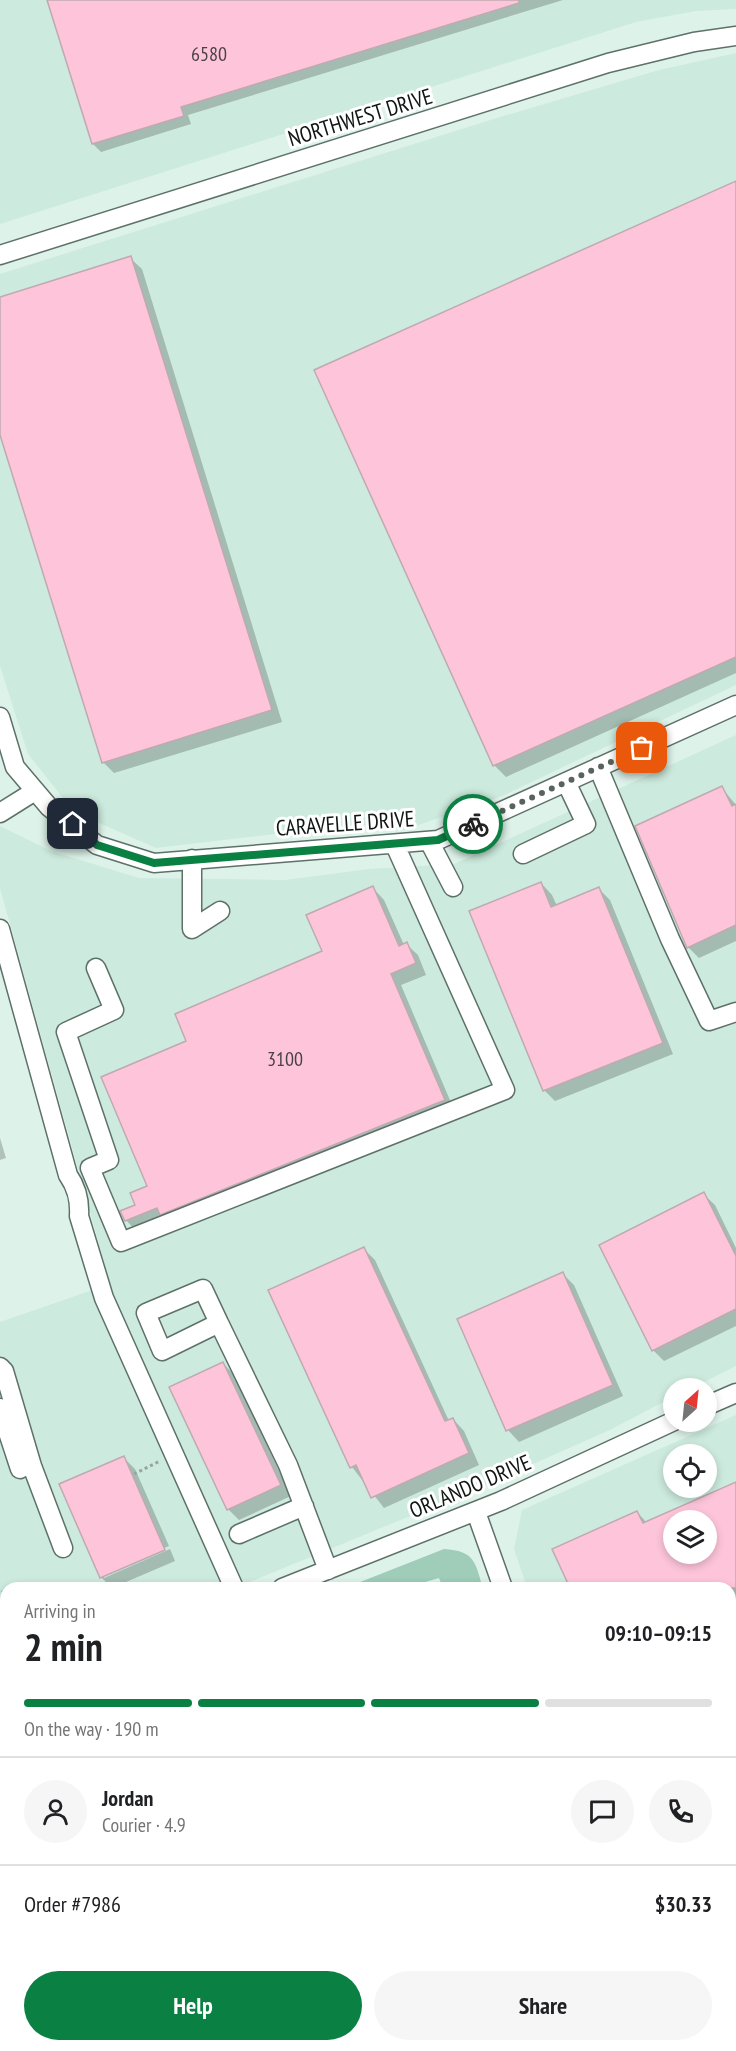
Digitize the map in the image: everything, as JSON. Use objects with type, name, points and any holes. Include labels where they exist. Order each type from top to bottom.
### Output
[{"type":"street","name":"NORTHWEST DRIVE","points":[[0,255],[608,63],[694,42],[736,36]]},
{"type":"street","name":"CARAVELLE DRIVE","points":[[0,717],[15,766],[49,807],[97,845],[154,863],[438,840],[598,767],[734,713]]},
{"type":"street","points":[[598,767],[670,939],[709,1021],[736,1012]]},
{"type":"street","points":[[523,854],[586,824],[566,782]]},
{"type":"street","points":[[0,813],[35,791]]},
{"type":"street","points":[[429,841],[453,887]]},
{"type":"street","points":[[96,968],[114,1010],[66,1032],[109,1160],[90,1168],[121,1242],[505,1090],[395,845]]},
{"type":"street","points":[[192,859],[192,929],[220,911]]},
{"type":"street","points":[[0,929],[68,1175],[74,1184],[80,1204],[79,1216],[104,1298],[231,1582]]},
{"type":"street","points":[[219,1323],[288,1465],[328,1570]]},
{"type":"street","points":[[0,1367],[4,1371],[32,1466],[63,1548]]},
{"type":"street","points":[[717,1401],[736,1393]]},
{"type":"street","points":[[0,1408],[20,1469]]},
{"type":"street","name":"ORLANDO DRIVE","points":[[297,1582],[476,1512],[663,1426]]},
{"type":"street","points":[[239,1534],[304,1506]]},
{"type":"street","points":[[476,1512],[501,1582]]},
{"type":"path","points":[[134,1474],[174,1454]]},
{"type":"shaded area","points":[[0,0],[736,0],[736,9],[696,11],[636,22],[0,224]]},
{"type":"shaded area","points":[[736,53],[736,685],[502,796],[404,830],[359,824],[156,848],[74,812],[28,754],[0,666],[0,274],[500,117],[659,70]]},
{"type":"shaded area","points":[[736,735],[736,1366],[712,1378],[663,1378],[663,1402],[610,1430],[476,1489],[250,1582],[0,1582],[0,1322],[110,1284],[0,888],[0,826],[51,851],[139,878],[285,880],[369,869],[454,864]]},
{"type":"shaded area","points":[[736,1415],[736,1582],[525,1582],[514,1549],[522,1510],[663,1447],[663,1498],[717,1498],[717,1444],[671,1444],[698,1432],[717,1432],[717,1423]]},
{"type":"shaded area","points":[[444,1549],[468,1555],[478,1571],[481,1582],[441,1582],[439,1578],[425,1582],[360,1582]]},
{"type":"building","points":[[47,0],[519,0],[519,3],[181,107],[184,116],[92,144]]},
{"type":"building","points":[[736,181],[736,657],[493,766],[314,370]]},
{"type":"building","points":[[131,256],[272,710],[102,763],[0,435],[0,297]]},
{"type":"building","points":[[722,786],[732,806],[736,804],[736,925],[687,948],[635,826]]},
{"type":"building","points":[[541,882],[551,907],[599,887],[663,1043],[543,1091],[469,911]]},
{"type":"building","points":[[373,886],[399,946],[407,942],[416,963],[391,974],[445,1100],[160,1215],[157,1208],[125,1221],[120,1211],[135,1205],[130,1193],[147,1186],[101,1077],[186,1041],[175,1014],[322,951],[306,915]]},
{"type":"building","points":[[704,1192],[736,1256],[736,1309],[652,1351],[599,1245]]},
{"type":"building","points":[[364,1247],[445,1421],[453,1418],[469,1453],[371,1498],[356,1465],[350,1468],[268,1290]]},
{"type":"building","points":[[563,1272],[613,1385],[506,1431],[457,1319]]},
{"type":"building","points":[[223,1362],[281,1485],[227,1510],[169,1387]]},
{"type":"building","points":[[124,1456],[165,1550],[100,1578],[59,1484]]},
{"type":"building","points":[[736,1482],[736,1582],[567,1582],[552,1549],[637,1511],[643,1523],[663,1514],[663,1564],[717,1564],[717,1510],[672,1510],[700,1498],[717,1498],[717,1490]]},
{"type":"way so far","points":[[473,824],[642,748]]},
{"type":"route","points":[[73,824],[97,845],[154,863],[438,840],[473,824]]}]
